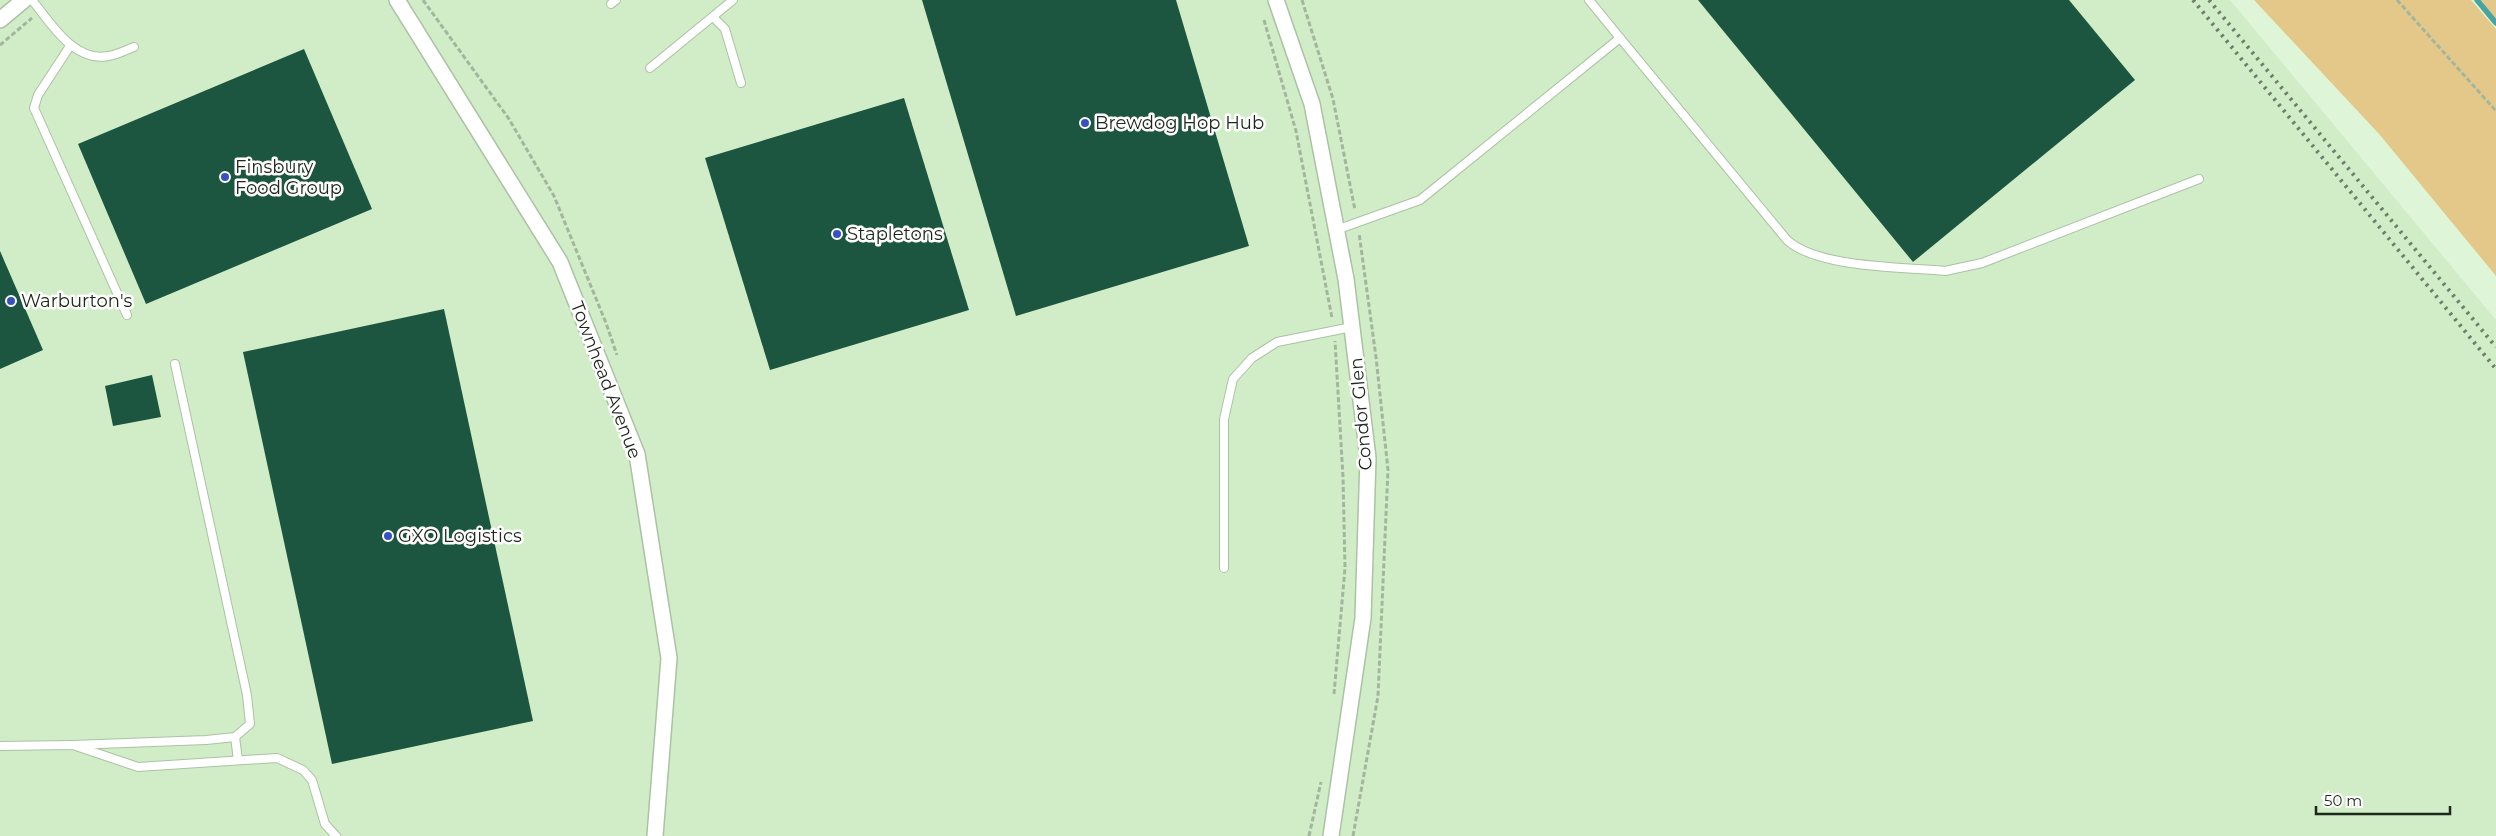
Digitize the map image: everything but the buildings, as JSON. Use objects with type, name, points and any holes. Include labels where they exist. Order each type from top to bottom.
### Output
[{"type":"street","points":[[0,20],[24,0]]},
{"type":"street","name":"Townhead Avenue","points":[[397,0],[560,262],[637,454],[669,658],[655,836]]},
{"type":"street","name":"Condor Glen","points":[[1276,0],[1312,104],[1346,279],[1368,458],[1363,618],[1331,836]]},
{"type":"lane","points":[[32,0],[70,46],[87,54],[107,57],[134,47]]},
{"type":"lane","points":[[650,68],[733,0]]},
{"type":"lane","points":[[1589,0],[1787,240],[1796,247],[1811,254],[1837,260],[1945,271],[1957,270],[1982,263],[2199,179]]},
{"type":"lane","points":[[713,17],[725,30],[741,83]]},
{"type":"lane","points":[[1336,230],[1420,200],[1620,38]]},
{"type":"lane","points":[[70,46],[38,95],[34,108],[127,315]]},
{"type":"lane","points":[[1224,568],[1224,419],[1233,379],[1252,358],[1276,342],[1352,327]]},
{"type":"lane","points":[[0,746],[206,740],[235,737],[250,724],[247,695],[175,364]]},
{"type":"lane","points":[[235,737],[238,760]]},
{"type":"lane","points":[[74,745],[138,767],[277,758],[302,770],[312,780],[325,824],[336,836]]},
{"type":"path","points":[[2397,0],[2496,111]]},
{"type":"path","points":[[0,45],[41,11]]},
{"type":"path","points":[[1263,19],[1296,131],[1324,266],[1334,330],[1343,477],[1345,568],[1333,697]]},
{"type":"path","points":[[1309,836],[1322,773]]},
{"type":"shaded area","points":[[0,0],[2230,0],[2496,320],[2496,836],[0,836]]},
{"type":"shaded area","points":[[2254,0],[2471,0],[2496,29],[2496,276],[2380,135]]},
{"type":"shaded area","points":[[2474,0],[2496,0],[2496,26]]},
{"type":"waterway","points":[[2477,0],[2496,23]]},
{"type":"railway","points":[[2193,0],[2496,369]]},
{"type":"railway","points":[[2209,0],[2496,347]]},
{"type":"place","name":"Brewdog Hop Hub","points":[[1085,123]]},
{"type":"place","name":"Finsbury Food Group","points":[[225,177]]},
{"type":"place","name":"Stapletons","points":[[837,234]]},
{"type":"place","name":"Warburton's","points":[[11,301]]},
{"type":"place","name":"GXO Logistics","points":[[388,536]]}]
